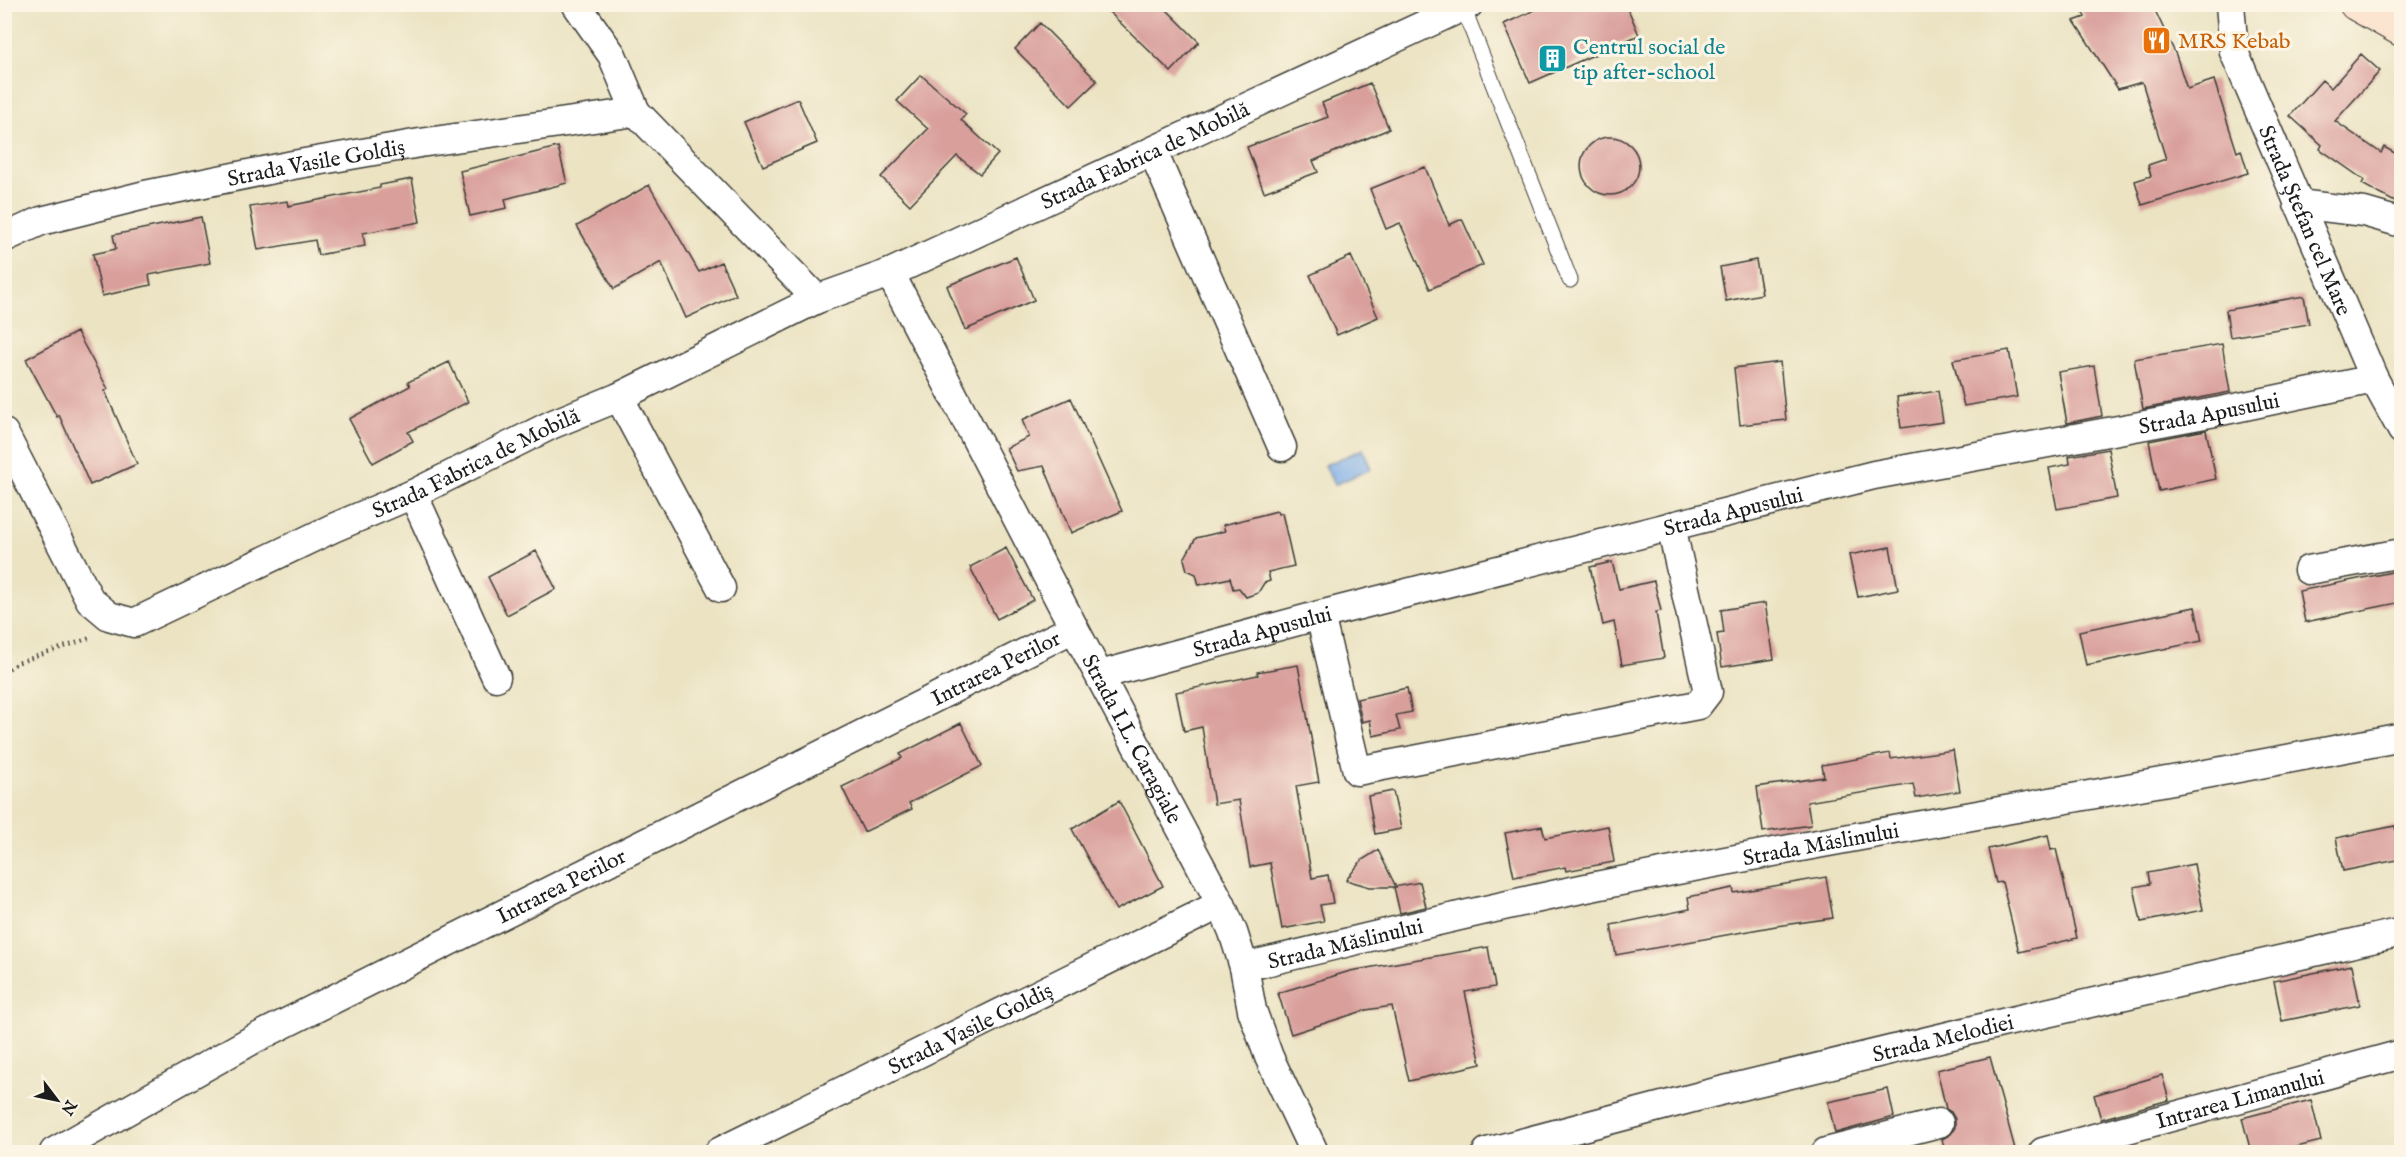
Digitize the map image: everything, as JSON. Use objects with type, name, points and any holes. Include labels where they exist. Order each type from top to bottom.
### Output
[{"type":"main road","points":[[2356,4],[2402,30]]},
{"type":"street","points":[[576,4],[612,55],[636,112],[817,299]]},
{"type":"street","name":"Strada Ștefan cel Mare","points":[[2230,4],[2234,52],[2374,379],[2402,430]]},
{"type":"street","name":"Strada Fabrica de Mobilă","points":[[134,623],[333,528],[413,495],[553,424],[618,397],[817,299],[890,273],[1466,6]]},
{"type":"street","name":"Strada Vasile Goldiș","points":[[4,238],[41,221],[145,195],[247,174],[420,143],[636,112]]},
{"type":"street","points":[[1153,152],[1282,447]]},
{"type":"street","points":[[2298,204],[2364,212],[2402,223]]},
{"type":"street","name":"Strada I.L. Caragiale","points":[[890,273],[1074,628],[1221,904],[1233,932],[1244,967],[1252,1010],[1269,1056],[1314,1152]]},
{"type":"street","name":"Strada Apusului","points":[[1100,675],[1320,615],[1874,475],[2209,413],[2374,379]]},
{"type":"street","points":[[618,397],[721,588]]},
{"type":"street","points":[[4,433],[90,600],[109,616],[134,623]]},
{"type":"street","points":[[413,495],[496,677]]},
{"type":"street","points":[[1320,615],[1357,771],[1698,705],[1708,692],[1671,526]]},
{"type":"street","points":[[2308,570],[2402,554]]},
{"type":"street","name":"Intrarea Perilor","points":[[54,1152],[254,1039],[1074,628]]},
{"type":"street","name":"Strada Măslinului","points":[[1244,967],[1589,888],[1969,815],[2402,737]]},
{"type":"street","name":"Strada Vasile Goldiș","points":[[719,1152],[1221,904]]},
{"type":"street","name":"Strada Melodiei","points":[[1487,1152],[1708,1094],[1998,1024],[2402,932]]},
{"type":"street","name":"Intrarea Limanului","points":[[2043,1152],[2402,1054]]},
{"type":"street","points":[[1826,1152],[1939,1123]]},
{"type":"lane","points":[[1466,6],[1569,280]]},
{"type":"path","points":[[4,672],[17,663],[134,623]]},
{"type":"water","points":[[1363,449],[1371,469],[1334,485],[1325,465]]},
{"type":"building","points":[[1101,4],[1161,4],[1199,42],[1171,72]]},
{"type":"building","name":"Centrul social de tip after-school","points":[[1548,4],[1626,4],[1639,35],[1530,83],[1504,24]]},
{"type":"building","points":[[2078,4],[2152,4],[2176,55],[2187,89],[2214,80],[2237,152],[2241,150],[2248,173],[2142,205],[2135,181],[2151,176],[2148,165],[2166,159],[2142,82],[2118,89],[2074,21],[2085,17]]},
{"type":"building","points":[[1040,23],[1097,81],[1071,106],[1015,49]]},
{"type":"building","points":[[2361,54],[2380,71],[2335,121],[2381,153],[2384,147],[2402,157],[2402,206],[2362,184],[2364,180],[2320,149],[2322,145],[2290,116],[2322,80],[2331,88]]},
{"type":"building","points":[[921,75],[966,114],[961,120],[998,154],[980,174],[957,156],[910,205],[881,177],[928,129],[897,101]]},
{"type":"building","points":[[1370,83],[1389,129],[1313,161],[1318,172],[1264,192],[1247,147],[1328,117],[1322,103]]},
{"type":"building","points":[[798,99],[817,143],[763,166],[744,122]]},
{"type":"building","points":[[1610,137],[1626,142],[1634,150],[1639,166],[1634,182],[1626,190],[1610,195],[1594,190],[1586,182],[1581,166],[1586,150],[1594,142]]},
{"type":"building","points":[[558,147],[567,183],[505,199],[507,208],[470,216],[460,171]]},
{"type":"building","points":[[1425,167],[1449,225],[1462,219],[1483,265],[1430,289],[1400,223],[1386,229],[1370,189]]},
{"type":"building","points":[[412,179],[420,222],[363,233],[365,246],[318,255],[315,240],[258,250],[250,207],[287,201],[288,206],[380,188],[380,185]]},
{"type":"building","points":[[649,185],[699,272],[721,262],[736,295],[686,318],[661,262],[614,289],[577,226]]},
{"type":"building","points":[[201,217],[210,263],[149,275],[151,285],[102,296],[93,254],[116,249],[113,235]]},
{"type":"building","points":[[1351,256],[1378,317],[1337,335],[1310,275]]},
{"type":"building","points":[[1016,257],[1034,300],[965,330],[947,286]]},
{"type":"building","points":[[1756,260],[1762,294],[1726,301],[1720,267]]},
{"type":"building","points":[[2304,296],[2309,324],[2230,337],[2226,310]]},
{"type":"building","points":[[77,332],[108,389],[105,391],[137,464],[90,485],[59,415],[57,417],[26,359]]},
{"type":"building","points":[[2222,344],[2230,392],[2143,409],[2134,359]]},
{"type":"building","points":[[2009,350],[2017,397],[1964,406],[1953,360]]},
{"type":"building","points":[[449,362],[468,402],[408,432],[413,441],[373,463],[349,419],[410,386],[408,382]]},
{"type":"building","points":[[1780,362],[1786,420],[1740,425],[1734,368]]},
{"type":"building","points":[[2094,366],[2102,416],[2067,423],[2058,372]]},
{"type":"building","points":[[1938,391],[1943,422],[1901,428],[1897,397]]},
{"type":"building","points":[[1071,398],[1122,511],[1071,533],[1044,466],[1017,471],[1006,448],[1029,437],[1022,420]]},
{"type":"building","points":[[2206,430],[2216,479],[2159,491],[2149,441]]},
{"type":"building","points":[[2108,449],[2117,498],[2057,509],[2049,468],[2070,464],[2069,456]]},
{"type":"building","points":[[1277,511],[1278,514],[1282,513],[1294,566],[1268,572],[1270,581],[1264,583],[1258,593],[1246,597],[1239,588],[1233,589],[1230,578],[1199,585],[1196,574],[1187,570],[1184,559],[1196,538],[1225,531],[1223,525]]},
{"type":"building","points":[[1890,547],[1898,589],[1858,597],[1849,555]]},
{"type":"building","points":[[1006,548],[1033,600],[997,619],[970,567]]},
{"type":"building","points":[[536,551],[556,589],[507,615],[488,577]]},
{"type":"building","points":[[1612,562],[1619,589],[1654,581],[1661,611],[1656,612],[1664,658],[1622,665],[1614,622],[1603,625],[1590,567]]},
{"type":"building","points":[[2402,570],[2402,602],[2305,622],[2299,591]]},
{"type":"building","points":[[1765,603],[1774,659],[1722,667],[1717,634],[1724,633],[1721,610]]},
{"type":"building","points":[[2195,607],[2202,641],[2086,665],[2079,631]]},
{"type":"building","points":[[1298,665],[1319,782],[1296,786],[1312,878],[1328,875],[1333,903],[1320,905],[1324,921],[1282,929],[1270,863],[1250,867],[1239,800],[1214,804],[1202,727],[1184,731],[1176,692],[1258,675],[1257,672]]},
{"type":"building","points":[[1407,688],[1412,712],[1396,715],[1400,730],[1373,736],[1370,720],[1362,722],[1357,699]]},
{"type":"building","points":[[961,723],[982,766],[909,803],[912,809],[864,832],[842,787],[902,758],[900,754]]},
{"type":"building","points":[[1953,750],[1960,791],[1916,798],[1913,784],[1807,802],[1811,825],[1763,832],[1757,787],[1824,777],[1822,765],[1890,753],[1891,759]]},
{"type":"building","points":[[1393,791],[1401,829],[1375,834],[1368,796]]},
{"type":"building","points":[[1119,801],[1163,886],[1116,910],[1072,829]]},
{"type":"building","points":[[1542,826],[1545,838],[1608,826],[1614,862],[1566,871],[1565,867],[1514,877],[1505,833]]},
{"type":"building","points":[[2395,826],[2402,859],[2343,871],[2336,838]]},
{"type":"building","points":[[2048,835],[2051,850],[2056,849],[2077,938],[2019,952],[2002,882],[1996,883],[1988,849]]},
{"type":"building","points":[[1378,850],[1396,887],[1370,887],[1346,880],[1362,860]]},
{"type":"building","points":[[2194,864],[2203,910],[2141,922],[2134,887],[2150,884],[2148,873]]},
{"type":"building","points":[[1826,877],[1833,918],[1616,955],[1611,925],[1690,909],[1688,897],[1733,888],[1734,893]]},
{"type":"building","points":[[1420,882],[1426,907],[1400,913],[1394,887]]},
{"type":"building","points":[[1488,947],[1495,987],[1465,992],[1481,1064],[1409,1081],[1392,1006],[1366,1010],[1291,1034],[1278,993],[1350,971]]},
{"type":"building","points":[[2352,965],[2360,1005],[2282,1021],[2274,981]]},
{"type":"building","points":[[1990,1057],[2015,1149],[2003,1152],[1945,1152],[1942,1139],[1951,1134],[1955,1127],[1955,1119],[1946,1109],[1937,1070]]},
{"type":"building","points":[[2162,1075],[2169,1100],[2101,1119],[2094,1095]]},
{"type":"building","points":[[1888,1089],[1894,1117],[1835,1133],[1828,1102]]},
{"type":"building","points":[[2311,1100],[2321,1141],[2277,1152],[2251,1152],[2242,1118]]},
{"type":"place","name":"MRS Kebab","points":[[2157,40]]},
{"type":"place","name":"Centrul social de tip after-school","points":[[1552,59]]}]
